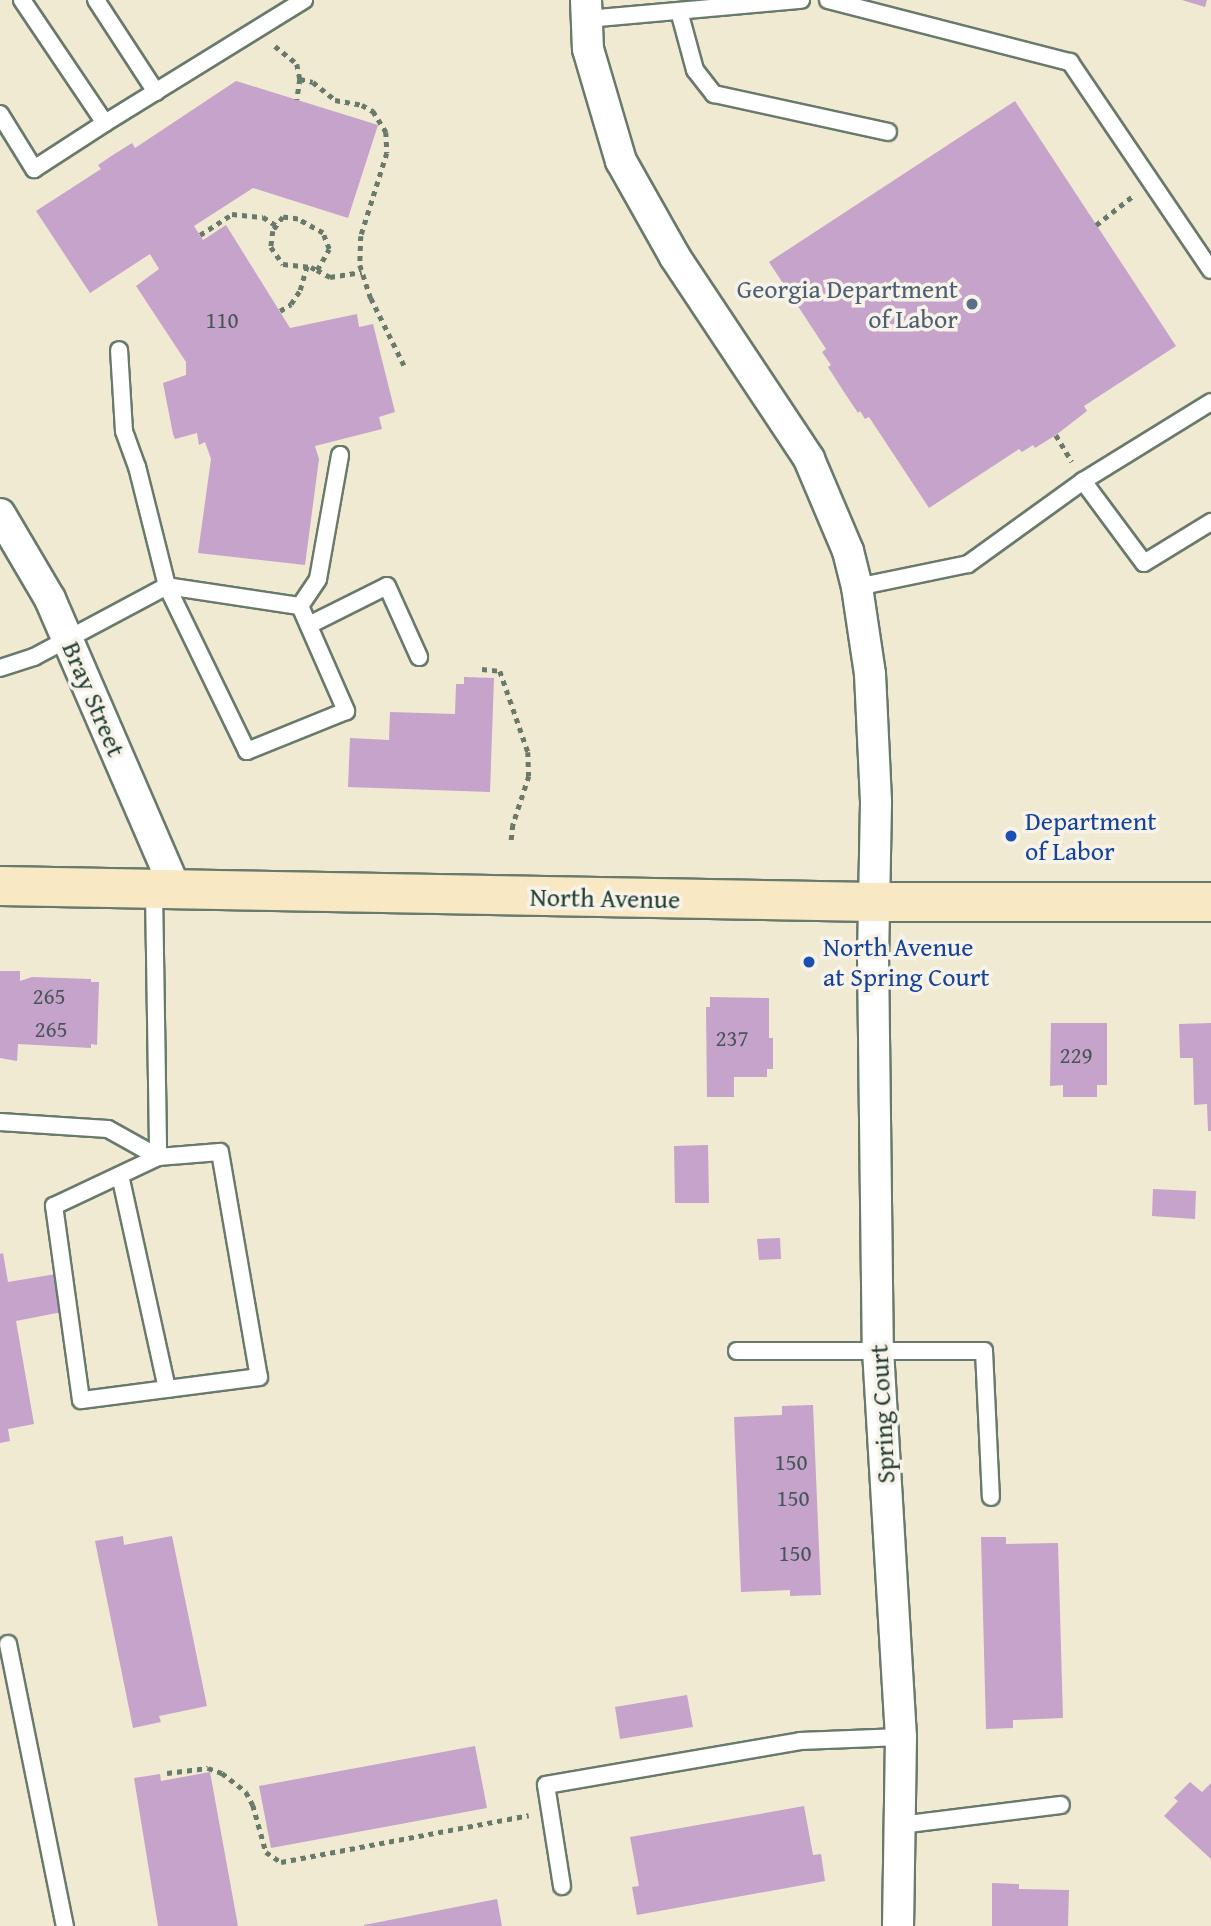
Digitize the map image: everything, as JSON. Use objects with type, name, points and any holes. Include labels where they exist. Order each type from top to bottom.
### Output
[{"type":"main road","name":"North Avenue","points":[[0,886],[873,902],[1211,902]]},
{"type":"street","name":"Spring Court","points":[[586,10],[588,49],[621,161],[676,257],[809,459],[848,551],[856,587],[870,674],[876,803],[873,902],[878,1350],[901,1737],[898,1926]]},
{"type":"street","name":"Bray Street","points":[[0,514],[50,599],[68,637],[165,891]]},
{"type":"lane","points":[[22,0],[104,123]]},
{"type":"lane","points":[[96,0],[156,92]]},
{"type":"lane","points":[[0,114],[34,169],[304,0]]},
{"type":"lane","points":[[586,10],[679,11],[801,0]]},
{"type":"lane","points":[[828,0],[1070,62],[1211,270]]},
{"type":"lane","points":[[679,11],[695,70],[714,94],[888,132]]},
{"type":"lane","points":[[119,350],[124,431],[137,467],[167,586],[247,751],[346,711],[300,606]]},
{"type":"lane","points":[[856,587],[968,564],[1083,481],[1211,402]]},
{"type":"lane","points":[[300,606],[318,579],[340,455]]},
{"type":"lane","points":[[1083,481],[1144,563],[1211,522]]},
{"type":"lane","points":[[0,668],[34,657],[167,586],[300,606]]},
{"type":"lane","points":[[309,625],[387,586],[419,657]]},
{"type":"lane","points":[[158,1157],[165,891]]},
{"type":"lane","points":[[0,1122],[107,1129],[158,1157]]},
{"type":"lane","points":[[220,1152],[259,1377],[81,1400],[54,1206],[120,1175],[158,1157],[220,1152]]},
{"type":"lane","points":[[120,1175],[167,1389]]},
{"type":"lane","points":[[737,1351],[985,1351],[991,1497]]},
{"type":"lane","points":[[8,1644],[65,1926]]},
{"type":"lane","points":[[562,1886],[546,1785],[800,1741],[901,1737]]},
{"type":"lane","points":[[900,1825],[1061,1805]]},
{"type":"path","points":[[272,43],[297,64],[300,79],[297,100]]},
{"type":"path","points":[[300,79],[313,82],[335,100],[362,105],[373,111],[386,132],[387,153],[361,236],[360,265],[371,298],[404,365]]},
{"type":"path","points":[[1096,225],[1113,209]]},
{"type":"path","points":[[200,235],[232,214],[263,217],[277,226]]},
{"type":"path","points":[[317,271],[329,249],[323,233],[298,219],[283,217],[277,226],[271,247],[283,264],[307,266],[317,271],[330,276],[362,272]]},
{"type":"path","points":[[280,311],[291,304],[300,290],[307,266]]},
{"type":"path","points":[[1056,435],[1074,466]]},
{"type":"path","points":[[482,669],[500,671],[528,752],[529,776],[513,825],[511,843]]},
{"type":"path","points":[[167,1773],[208,1768],[222,1773],[246,1792],[253,1805],[266,1852],[281,1862],[550,1812]]},
{"type":"building","points":[[1182,0],[1207,0],[1205,7]]},
{"type":"building","points":[[236,81],[378,125],[348,218],[253,188],[194,226],[203,240],[226,225],[290,328],[357,314],[359,327],[373,324],[395,412],[379,417],[382,429],[315,446],[319,459],[305,565],[198,553],[211,459],[205,442],[199,445],[197,433],[175,439],[173,434],[163,383],[186,375],[186,362],[136,286],[159,269],[150,254],[90,293],[36,211],[101,169],[98,165],[113,155],[132,143],[135,148]]},
{"type":"building","name":"Georgia Department of Labor","points":[[1015,101],[1176,346],[1084,406],[1087,411],[1056,435],[1035,448],[1033,445],[1022,452],[1019,449],[929,508],[869,417],[865,419],[860,411],[858,413],[844,392],[828,367],[831,365],[822,352],[826,349],[769,262]]},
{"type":"building","points":[[464,677],[494,678],[490,792],[348,787],[350,738],[389,740],[390,712],[455,714],[456,684],[464,684]]},
{"type":"building","points":[[0,971],[20,971],[20,981],[32,977],[91,979],[91,982],[99,982],[97,1045],[91,1044],[91,1048],[18,1044],[17,1061],[0,1058]]},
{"type":"building","points":[[710,997],[769,998],[769,1038],[773,1038],[773,1069],[767,1069],[767,1077],[734,1077],[734,1097],[707,1097],[706,1007],[710,1007]]},
{"type":"building","points":[[1051,1023],[1107,1023],[1107,1085],[1097,1085],[1097,1097],[1063,1097],[1063,1085],[1050,1086]]},
{"type":"building","points":[[1211,1023],[1211,1131],[1208,1131],[1207,1104],[1194,1105],[1193,1058],[1180,1058],[1179,1024]]},
{"type":"building","points":[[708,1145],[709,1203],[675,1203],[674,1146]]},
{"type":"building","points":[[1153,1189],[1196,1191],[1195,1219],[1152,1216]]},
{"type":"building","points":[[780,1238],[781,1259],[759,1260],[757,1239]]},
{"type":"building","points":[[3,1253],[8,1282],[56,1274],[62,1312],[16,1321],[34,1424],[8,1429],[10,1441],[0,1443],[0,1254]]},
{"type":"building","points":[[813,1405],[821,1595],[790,1596],[790,1590],[741,1592],[734,1417],[782,1415],[782,1406]]},
{"type":"building","points":[[123,1536],[124,1545],[172,1536],[207,1706],[159,1716],[161,1722],[133,1728],[95,1541]]},
{"type":"building","points":[[981,1537],[1006,1537],[1006,1544],[1058,1543],[1063,1718],[1013,1720],[1013,1728],[986,1729]]},
{"type":"building","points":[[687,1695],[693,1727],[620,1739],[615,1707]]},
{"type":"building","points":[[475,1746],[487,1808],[271,1848],[259,1786]]},
{"type":"building","points":[[210,1772],[238,1926],[158,1926],[134,1778],[160,1774],[161,1781]]},
{"type":"building","points":[[1190,1782],[1202,1792],[1211,1783],[1211,1859],[1164,1816],[1178,1801],[1174,1798]]},
{"type":"building","points":[[804,1806],[813,1855],[821,1854],[825,1881],[637,1915],[632,1887],[639,1886],[630,1837]]},
{"type":"building","points":[[992,1883],[1019,1884],[1019,1889],[1069,1890],[1068,1926],[992,1926]]},
{"type":"building","points":[[497,1899],[502,1926],[364,1926],[364,1925]]},
{"type":"place","name":"Georgia Department of Labor","points":[[972,304]]},
{"type":"place","name":"Department of Labor","points":[[1011,836]]},
{"type":"place","name":"North Avenue at Spring Court","points":[[809,962]]}]
